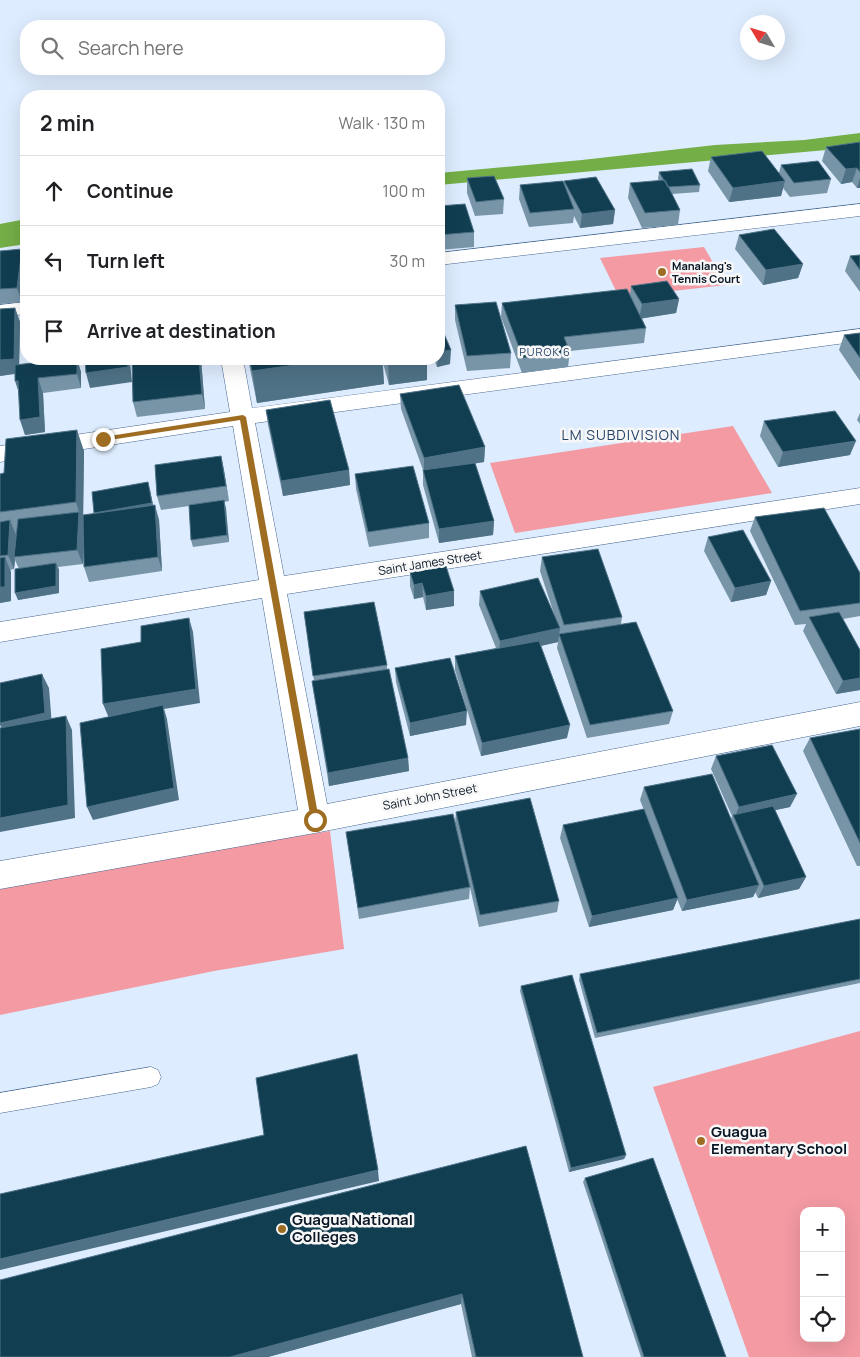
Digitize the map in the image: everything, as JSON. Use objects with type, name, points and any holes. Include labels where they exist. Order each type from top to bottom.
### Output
[{"type":"street","points":[[445,258],[860,210]]},
{"type":"street","points":[[0,311],[20,309]]},
{"type":"street","points":[[0,454],[243,417],[860,335]]},
{"type":"street","points":[[233,365],[315,820]]},
{"type":"street","name":"Saint James Street","points":[[0,632],[273,587],[860,496]]},
{"type":"street","name":"Saint John Street","points":[[0,875],[315,820],[860,714]]},
{"type":"lane","points":[[0,1103],[151,1077]]},
{"type":"shaded area","points":[[860,133],[860,147],[445,184],[445,172],[715,145],[804,140]]},
{"type":"shaded area","points":[[20,220],[20,245],[0,248],[0,224]]},
{"type":"shaded area","name":"Manalang's Tennis Court","points":[[704,247],[726,285],[619,297],[600,258]]},
{"type":"shaded area","points":[[733,426],[772,493],[515,533],[490,463]]},
{"type":"shaded area","points":[[330,831],[344,949],[214,971],[0,1015],[0,884]]},
{"type":"shaded area","points":[[860,1031],[860,1357],[749,1357],[653,1087]]},
{"type":"building","points":[[860,142],[860,172],[857,168],[846,169],[826,147]]},
{"type":"building","points":[[762,151],[785,181],[733,188],[711,157]]},
{"type":"building","points":[[818,161],[831,179],[794,183],[781,165]]},
{"type":"building","points":[[692,169],[700,185],[668,187],[659,172]]},
{"type":"building","points":[[494,176],[504,199],[476,202],[467,178]]},
{"type":"building","points":[[596,177],[615,210],[582,214],[564,181]]},
{"type":"building","points":[[665,180],[680,210],[645,213],[630,183]]},
{"type":"building","points":[[563,181],[574,209],[530,213],[520,185]]},
{"type":"building","points":[[465,204],[474,232],[445,234],[445,206]]},
{"type":"building","points":[[774,229],[803,264],[766,270],[739,235]]},
{"type":"building","points":[[20,249],[17,288],[0,289],[0,251]]},
{"type":"building","points":[[860,255],[860,270],[850,256]]},
{"type":"building","points":[[667,281],[679,299],[642,304],[631,286]]},
{"type":"building","points":[[627,289],[646,328],[564,337],[570,352],[523,358],[502,303]]},
{"type":"building","points":[[496,302],[511,353],[467,356],[455,305]]},
{"type":"building","points":[[15,308],[14,359],[0,360],[0,309]]},
{"type":"building","points":[[860,333],[860,358],[844,335]]},
{"type":"building","points":[[445,336],[451,350],[445,351]]},
{"type":"building","points":[[15,365],[77,365],[77,374],[38,378],[40,417],[20,420],[18,381],[15,381]]},
{"type":"building","points":[[85,365],[128,365],[128,367],[86,373]]},
{"type":"building","points":[[132,365],[200,365],[202,394],[133,402]]},
{"type":"building","points":[[250,365],[294,365],[252,371]]},
{"type":"building","points":[[459,385],[485,447],[424,458],[400,394]]},
{"type":"building","points":[[330,400],[349,470],[281,481],[266,410]]},
{"type":"building","points":[[835,411],[856,441],[783,452],[764,421]]},
{"type":"building","points":[[77,430],[76,502],[0,512],[0,474],[4,473],[6,439]]},
{"type":"building","points":[[221,456],[226,486],[157,496],[155,465]]},
{"type":"building","points":[[475,463],[494,521],[439,529],[423,470]]},
{"type":"building","points":[[413,466],[429,523],[368,532],[355,474]]},
{"type":"building","points":[[148,482],[152,503],[94,513],[92,492]]},
{"type":"building","points":[[224,500],[227,535],[191,540],[189,505]]},
{"type":"building","points":[[155,505],[158,557],[84,567],[83,515]]},
{"type":"building","points":[[824,508],[860,573],[860,603],[800,611],[755,517]]},
{"type":"building","points":[[79,512],[77,550],[14,557],[18,519]]},
{"type":"building","points":[[10,520],[8,555],[0,556],[0,522]]},
{"type":"building","points":[[743,530],[771,581],[735,588],[708,537]]},
{"type":"building","points":[[598,549],[622,617],[564,625],[542,557]]},
{"type":"building","points":[[5,557],[5,587],[0,587],[0,558]]},
{"type":"building","points":[[56,563],[56,586],[15,593],[15,569]]},
{"type":"building","points":[[446,566],[454,591],[426,596],[422,583],[414,585],[410,572]]},
{"type":"building","points":[[538,578],[560,628],[500,641],[480,591]]},
{"type":"building","points":[[374,602],[387,665],[313,676],[304,612]]},
{"type":"building","points":[[839,612],[860,650],[860,678],[843,681],[809,617]]},
{"type":"building","points":[[189,618],[196,689],[103,704],[101,649],[141,642],[141,626]]},
{"type":"building","points":[[636,622],[673,711],[590,725],[559,634]]},
{"type":"building","points":[[539,641],[570,725],[482,743],[455,656]]},
{"type":"building","points":[[450,658],[467,711],[410,723],[395,668]]},
{"type":"building","points":[[389,669],[408,758],[328,773],[312,681]]},
{"type":"building","points":[[42,674],[45,713],[0,723],[0,683]]},
{"type":"building","points":[[163,705],[174,788],[87,807],[80,723]]},
{"type":"building","points":[[66,716],[68,805],[0,818],[0,728]]},
{"type":"building","points":[[860,729],[860,843],[810,738]]},
{"type":"building","points":[[772,745],[797,794],[739,807],[716,756]]},
{"type":"building","points":[[712,774],[759,885],[687,900],[644,787]]},
{"type":"building","points":[[530,798],[559,901],[480,915],[456,812]]},
{"type":"building","points":[[773,806],[806,877],[764,886],[733,815]]},
{"type":"building","points":[[644,809],[678,898],[592,916],[563,825]]},
{"type":"building","points":[[453,814],[470,887],[358,908],[346,832]]},
{"type":"building","points":[[860,919],[860,979],[597,1033],[580,974]]},
{"type":"building","points":[[572,975],[626,1155],[571,1168],[521,986]]},
{"type":"building","points":[[357,1054],[378,1170],[0,1259],[0,1194],[264,1135],[256,1078]]},
{"type":"building","points":[[526,1146],[583,1357],[476,1357],[462,1294],[230,1357],[0,1357],[0,1280]]},
{"type":"building","points":[[653,1158],[726,1357],[644,1357],[585,1178]]},
{"type":"place","name":"Manalang's Tennis Court","points":[[662,272]]},
{"type":"place","name":"Guagua Elementary School","points":[[701,1141]]},
{"type":"place","name":"Guagua National Colleges","points":[[282,1229]]},
{"type":"district","name":"PUROK 6","points":[[545,352]]},
{"type":"district","name":"LM SUBDIVISION","points":[[621,435]]},
{"type":"route","points":[[103,439],[243,417],[315,820]]}]
